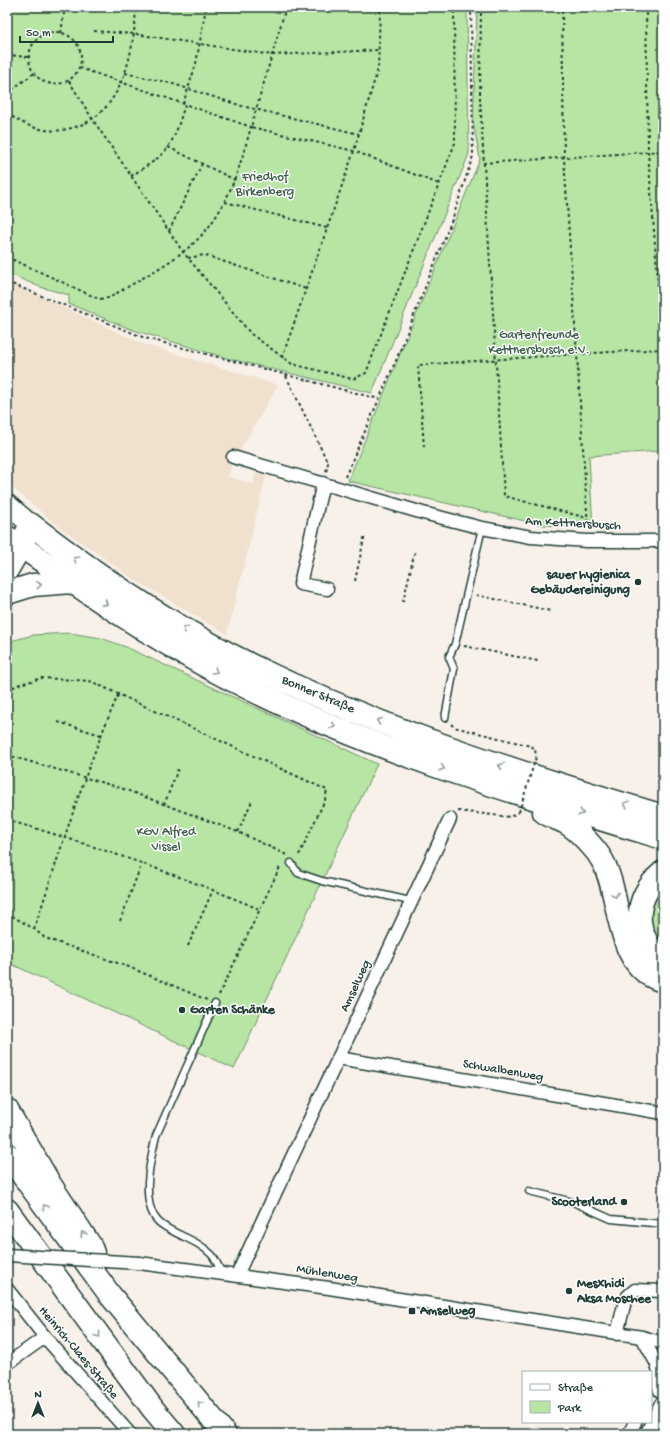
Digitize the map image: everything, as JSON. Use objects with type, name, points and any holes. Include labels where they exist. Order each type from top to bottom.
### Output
[{"type":"highway","points":[[7,570],[12,539],[19,515]]},
{"type":"highway","name":"Bonner Straße","points":[[19,515],[104,578],[141,603],[218,648],[264,672],[434,743],[548,781],[663,816]]},
{"type":"highway","name":"Bonner Straße","points":[[12,539],[72,582],[158,638],[231,679],[283,705],[525,805],[663,838]]},
{"type":"highway","points":[[7,593],[33,585],[72,582]]},
{"type":"highway","points":[[525,805],[567,824],[592,847],[602,859],[614,890],[621,928],[627,948],[640,966],[657,980],[663,981]]},
{"type":"highway","points":[[663,872],[649,887],[643,898],[640,913],[641,926],[645,939],[651,950],[663,961]]},
{"type":"highway","points":[[7,1110],[50,1184],[90,1245],[110,1295]]},
{"type":"highway","points":[[7,1154],[110,1295],[225,1434]]},
{"type":"highway","points":[[7,1210],[121,1366],[174,1434]]},
{"type":"main road","points":[[650,1434],[663,1407]]},
{"type":"street","name":"Am Kettnersbusch","points":[[233,457],[341,487],[423,513],[482,528],[531,537],[587,541],[663,541]]},
{"type":"street","points":[[323,483],[300,584],[327,589]]},
{"type":"street","name":"Amselweg","points":[[237,1275],[410,901],[450,819]]},
{"type":"street","name":"Schwalbenweg","points":[[338,1058],[663,1113]]},
{"type":"street","name":"Mühlenweg","points":[[7,1255],[139,1263],[237,1275],[642,1337],[663,1343]]},
{"type":"street","name":"Heinrich-Claes-Straße","points":[[7,1289],[45,1337],[130,1434]]},
{"type":"street","points":[[617,1334],[628,1296],[635,1290],[663,1291]]},
{"type":"street","name":"Mühlenweg","points":[[642,1337],[663,1335]]},
{"type":"street","points":[[7,1364],[45,1337]]},
{"type":"street","points":[[642,1337],[657,1364],[660,1385]]},
{"type":"street","points":[[629,1434],[634,1423]]},
{"type":"lane","points":[[445,718],[454,669],[449,657],[455,644],[482,528]]},
{"type":"lane","points":[[291,863],[298,873],[316,879],[410,901]]},
{"type":"lane","points":[[215,1003],[156,1136],[151,1156],[148,1201],[152,1213],[161,1224],[203,1247],[212,1255],[222,1274]]},
{"type":"lane","points":[[529,1191],[573,1202],[611,1219],[663,1224]]},
{"type":"path","points":[[61,33],[65,7]]},
{"type":"path","points":[[7,113],[25,124],[42,130],[59,131],[79,127],[93,120],[112,99],[125,73],[135,34],[136,7]]},
{"type":"path","points":[[131,176],[168,148],[176,130],[201,44],[206,7]]},
{"type":"path","points":[[7,257],[99,299],[109,298],[183,252],[201,236],[225,202],[235,180],[286,7]]},
{"type":"path","points":[[282,358],[354,151],[378,68],[380,8],[410,7]]},
{"type":"path","points":[[70,81],[93,120],[183,252],[251,334],[292,364],[353,379],[366,373],[455,142],[454,7]]},
{"type":"path","points":[[341,487],[379,399],[453,217],[473,156],[471,7]]},
{"type":"path","points":[[481,7],[480,98],[483,163],[497,360],[504,496],[587,518]]},
{"type":"path","points":[[562,7],[564,158],[587,518],[587,541]]},
{"type":"path","points":[[424,447],[418,365],[577,354],[663,350],[648,152],[646,7]]},
{"type":"path","points":[[94,31],[135,34],[272,54],[379,50]]},
{"type":"path","points":[[49,33],[61,33],[71,38],[78,46],[81,57],[80,68],[70,81],[57,85],[44,83],[33,74],[29,66],[28,57],[32,46],[39,38],[49,33]]},
{"type":"path","points":[[7,55],[28,57]]},
{"type":"path","points":[[80,68],[251,127],[354,151],[439,184]]},
{"type":"path","points":[[125,73],[189,89],[242,106],[256,108],[359,134]]},
{"type":"path","points":[[7,93],[33,74]]},
{"type":"path","points":[[168,148],[235,180]]},
{"type":"path","points":[[483,163],[663,151]]},
{"type":"path","points":[[169,231],[202,164]]},
{"type":"path","points":[[225,202],[328,228]]},
{"type":"path","points":[[188,258],[204,256],[306,289]]},
{"type":"path","points":[[7,282],[145,338],[379,399]]},
{"type":"path","points":[[286,375],[328,463],[323,483]]},
{"type":"path","points":[[355,581],[365,534]]},
{"type":"path","points":[[403,602],[414,551]]},
{"type":"path","points":[[467,593],[552,611]]},
{"type":"path","points":[[455,644],[538,661]]},
{"type":"path","points":[[7,690],[20,684],[42,678],[65,678],[90,681],[119,693],[327,790],[325,800],[299,856],[291,863],[280,867],[215,1003],[129,968],[45,938],[34,929],[7,913]]},
{"type":"path","points":[[34,929],[85,777],[119,693]]},
{"type":"path","points":[[445,718],[454,727],[531,746],[535,750],[536,757],[525,805],[510,817],[459,811],[453,814],[450,819]]},
{"type":"path","points":[[58,722],[101,735]]},
{"type":"path","points":[[7,755],[85,777],[238,832],[285,854],[291,863]]},
{"type":"path","points":[[164,805],[178,769]]},
{"type":"path","points":[[238,832],[252,801]]},
{"type":"path","points":[[7,820],[66,837],[142,863],[259,909]]},
{"type":"path","points":[[120,921],[142,863]]},
{"type":"path","points":[[188,946],[213,890]]},
{"type":"shaded area","points":[[7,281],[143,344],[278,385],[231,466],[228,477],[253,484],[256,473],[266,476],[227,634],[135,580],[54,523],[7,483]]},
{"type":"green space","name":"Friedhof Birkenberg","points":[[7,7],[467,7],[469,154],[372,393],[230,359],[133,330],[69,304],[69,295],[40,287],[7,273]]},
{"type":"green space","name":"Gartenfreunde Kettnersbusch e.V.","points":[[477,7],[663,7],[663,443],[660,451],[589,456],[593,528],[543,525],[348,481],[480,159],[473,122]]},
{"type":"green space","name":"KGV Alfred Vissel","points":[[70,633],[101,638],[126,647],[377,764],[234,1069],[7,962],[7,642],[33,635]]},
{"type":"green space","points":[[663,882],[663,947],[653,934],[649,921],[654,892]]},
{"type":"place","name":"sauer hygienica Gebäudereinigung","points":[[638,582]]},
{"type":"place","name":"Garten Schänke","points":[[182,1010]]},
{"type":"place","name":"Scooterland","points":[[624,1202]]},
{"type":"place","name":"Mesxhidi Aksa Moschee","points":[[569,1291]]},
{"type":"place","name":"Amselweg","points":[[412,1311]]}]
